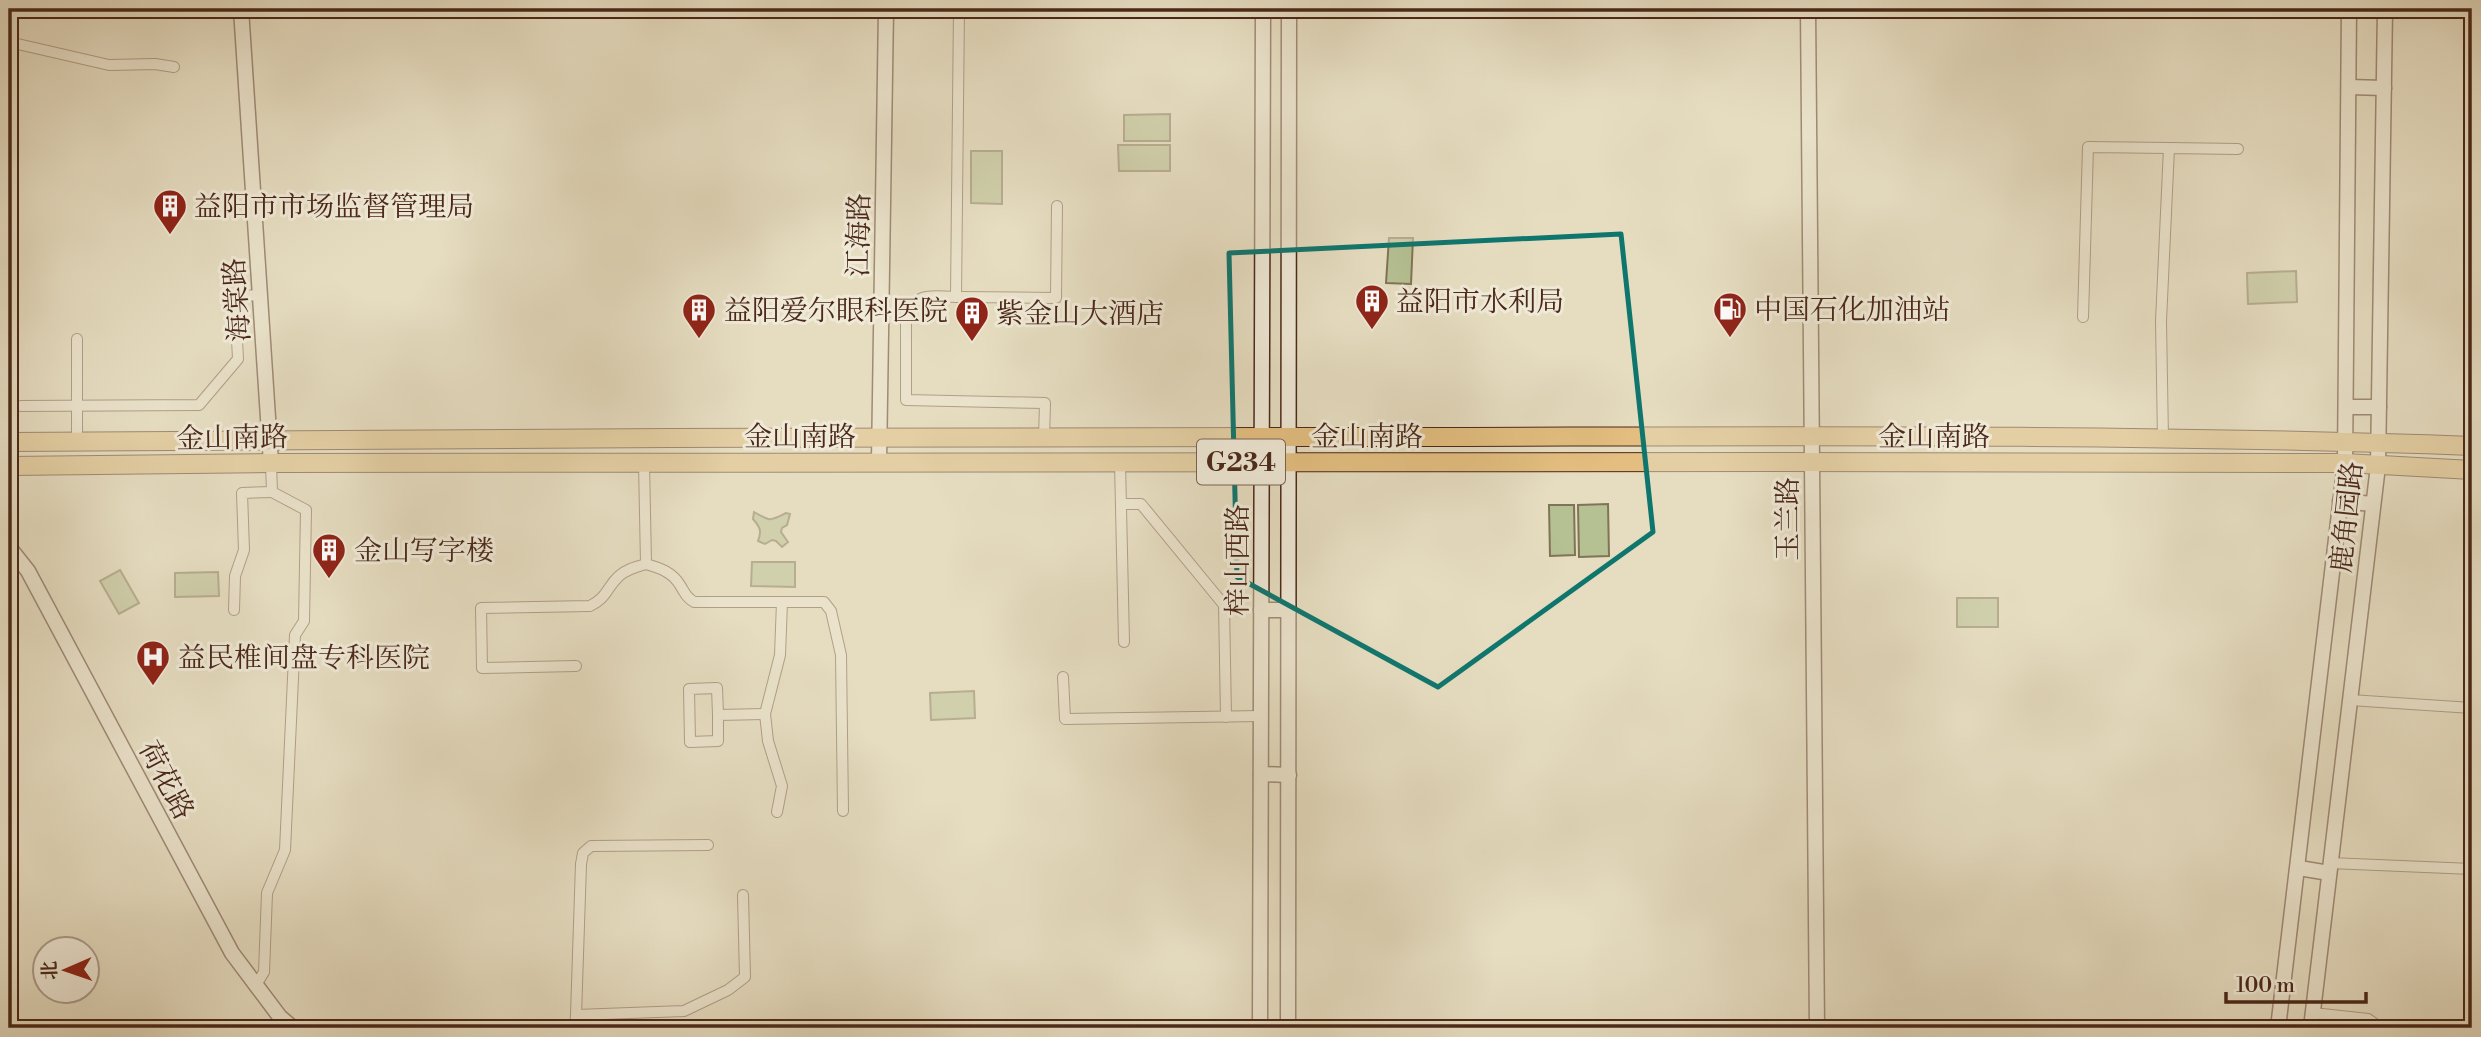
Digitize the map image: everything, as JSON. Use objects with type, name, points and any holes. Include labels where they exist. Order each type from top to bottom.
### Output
[{"type":"highway","name":"金山南路","points":[[9,442],[270,439],[1811,437],[2345,441],[2472,446]]},
{"type":"highway","points":[[1943,438],[1943,463]]},
{"type":"highway","points":[[2231,440],[2231,463]]},
{"type":"highway","name":"金山南路","points":[[9,466],[644,462],[1811,462],[2345,463],[2472,470]]},
{"type":"street","name":"海棠路","points":[[241,9],[271,463]]},
{"type":"street","name":"江海路","points":[[879,462],[886,9]]},
{"type":"street","points":[[956,297],[959,9]]},
{"type":"street","name":"梓山西路","points":[[1260,1028],[1263,9]]},
{"type":"street","name":"梓山西路","points":[[1288,1028],[1289,9]]},
{"type":"street","name":"玉兰路","points":[[1808,9],[1817,1028]]},
{"type":"street","name":"鹿角园路","points":[[2278,1028],[2345,463],[2350,9]]},
{"type":"street","name":"鹿角园路","points":[[2311,1028],[2378,466],[2385,9]]},
{"type":"street","points":[[9,42],[109,65],[155,64],[174,67]]},
{"type":"street","points":[[2349,87],[2384,88]]},
{"type":"street","points":[[2083,317],[2088,146],[2238,149]]},
{"type":"street","points":[[2163,439],[2161,321],[2169,148]]},
{"type":"street","points":[[1044,438],[1045,403],[906,400],[906,313],[913,301],[922,297],[1056,298],[1057,206]]},
{"type":"street","points":[[9,410],[11,295]]},
{"type":"street","points":[[21,406],[199,405],[238,359],[235,300],[241,296],[261,295]]},
{"type":"street","points":[[76,441],[77,339]]},
{"type":"street","points":[[2346,407],[2379,407]]},
{"type":"street","points":[[644,462],[646,564]]},
{"type":"street","points":[[1120,462],[1124,642]]},
{"type":"street","points":[[271,463],[272,492]]},
{"type":"street","points":[[234,610],[235,576],[244,550],[242,493],[272,492],[306,510],[304,621],[295,635],[285,850],[267,893],[264,972],[256,985]]},
{"type":"street","points":[[2340,501],[2373,504]]},
{"type":"street","points":[[1121,504],[1141,504],[1224,605],[1226,717]]},
{"type":"street","name":"荷花路","points":[[9,547],[28,571],[232,953],[279,1017],[293,1028]]},
{"type":"street","points":[[576,666],[482,668],[481,608],[590,606],[602,600],[617,578],[630,568],[646,564],[662,568],[674,577],[685,597],[694,602],[824,602],[831,611],[841,655],[843,811]]},
{"type":"street","points":[[777,812],[782,786],[768,741],[765,714],[780,655],[782,602]]},
{"type":"street","points":[[1261,610],[1289,610]]},
{"type":"street","points":[[1063,677],[1065,719],[1261,716]]},
{"type":"street","points":[[717,688],[718,715],[718,741],[690,742],[689,689],[717,688]]},
{"type":"street","points":[[2350,700],[2472,708]]},
{"type":"street","points":[[718,715],[765,714]]},
{"type":"street","points":[[1261,774],[1289,775]]},
{"type":"street","points":[[575,1028],[583,853],[591,846],[708,845]]},
{"type":"street","points":[[2299,868],[2472,869]]},
{"type":"street","points":[[576,1015],[684,1011],[728,990],[745,977],[743,895]]},
{"type":"street","points":[[2313,1013],[2368,1019],[2381,1028]]},
{"type":"highlighted area","points":[[1621,234],[1653,532],[1438,687],[1237,577],[1229,253]]},
{"type":"green space","points":[[1170,114],[1170,141],[1124,141],[1124,115]]},
{"type":"green space","points":[[1118,145],[1170,145],[1170,171],[1119,171]]},
{"type":"green space","points":[[971,151],[1002,151],[1002,204],[971,203]]},
{"type":"green space","points":[[1389,238],[1413,238],[1411,284],[1386,283]]},
{"type":"green space","points":[[2296,271],[2297,302],[2248,304],[2247,273]]},
{"type":"green space","points":[[1608,504],[1609,556],[1579,557],[1578,505]]},
{"type":"green space","points":[[1549,505],[1574,505],[1575,555],[1550,556]]},
{"type":"green space","points":[[754,512],[770,519],[790,514],[787,525],[781,532],[788,542],[782,547],[772,540],[765,544],[758,541],[760,532],[753,519]]},
{"type":"green space","points":[[752,562],[795,562],[795,587],[751,586]]},
{"type":"green space","points":[[120,570],[139,603],[119,614],[100,581]]},
{"type":"green space","points":[[218,572],[219,596],[175,597],[175,573]]},
{"type":"green space","points":[[1957,598],[1998,598],[1998,627],[1957,627]]},
{"type":"green space","points":[[974,691],[975,718],[931,720],[930,693]]},
{"type":"place","name":"益阳市市场监督管理局","points":[[170,236]]},
{"type":"place","name":"益阳市水利局","points":[[1372,331]]},
{"type":"place","name":"中国石化加油站","points":[[1730,339]]},
{"type":"place","name":"益阳爱尔眼科医院","points":[[699,340]]},
{"type":"place","name":"紫金山大酒店","points":[[972,343]]},
{"type":"place","name":"金山写字楼","points":[[329,580]]},
{"type":"place","name":"益民椎间盘专科医院","points":[[153,687]]}]
